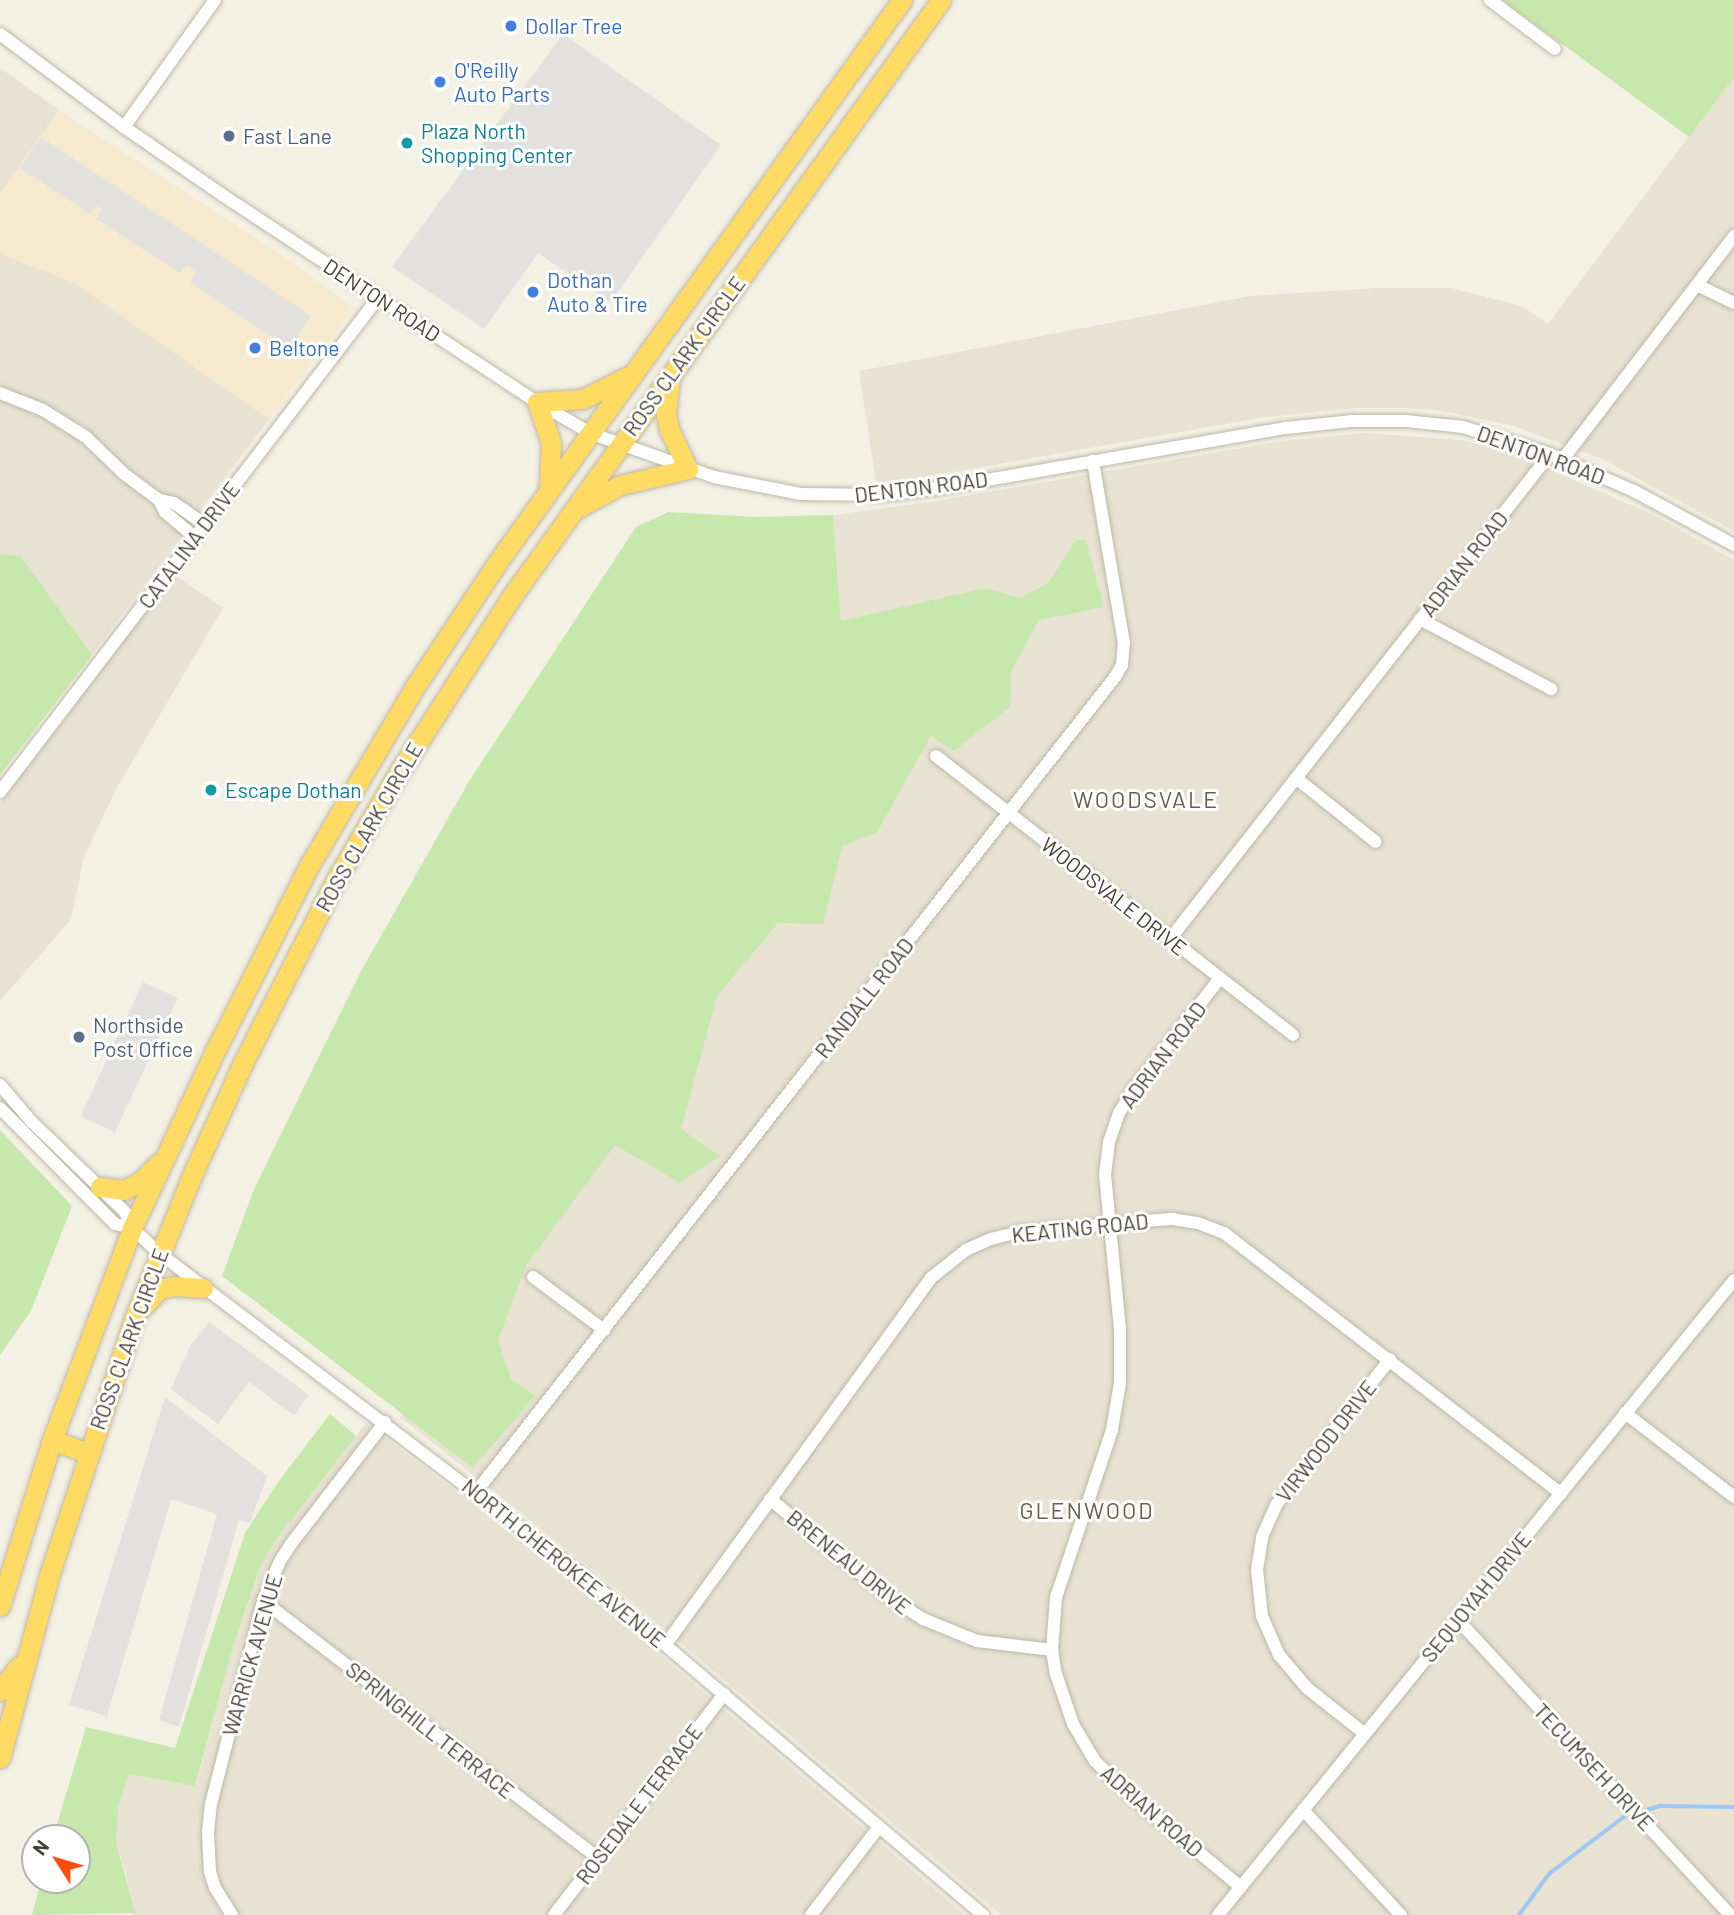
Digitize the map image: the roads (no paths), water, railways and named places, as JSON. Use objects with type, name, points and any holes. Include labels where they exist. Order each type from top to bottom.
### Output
[{"type":"highway","name":"ROSS CLARK CIRCLE","points":[[0,1606],[52,1440],[132,1228],[242,994],[310,864],[416,685],[497,564],[902,0]]},
{"type":"highway","name":"ROSS CLARK CIRCLE","points":[[0,1758],[27,1653],[88,1453],[159,1253],[243,1063],[337,878],[442,703],[512,596],[941,0]]},
{"type":"highway","points":[[821,112],[832,124],[839,141]]},
{"type":"highway","points":[[549,490],[551,443],[537,402],[583,399],[603,392],[633,373]]},
{"type":"highway","points":[[571,512],[620,485],[688,469],[666,415],[670,374]]},
{"type":"highway","points":[[497,564],[506,572],[512,596]]},
{"type":"highway","points":[[416,685],[442,703]]},
{"type":"highway","points":[[310,864],[337,878]]},
{"type":"highway","points":[[100,1187],[124,1190],[141,1181],[167,1156]]},
{"type":"highway","points":[[135,1316],[159,1289],[175,1286],[203,1288]]},
{"type":"highway","points":[[52,1440],[88,1453]]},
{"type":"highway","points":[[0,1691],[27,1653]]},
{"type":"street","points":[[124,127],[215,0]]},
{"type":"street","points":[[1490,0],[1555,49]]},
{"type":"street","name":"DENTON ROAD","points":[[0,34],[124,127],[537,402],[590,433],[688,469],[766,489],[848,497],[941,488],[1286,428],[1378,421],[1463,427],[1563,459],[1634,491],[1734,545]]},
{"type":"street","points":[[1563,459],[1734,236]]},
{"type":"street","points":[[1697,285],[1734,303]]},
{"type":"street","name":"CATALINA DRIVE","points":[[0,792],[378,298]]},
{"type":"street","points":[[0,380],[0,393],[43,410],[86,437],[123,472],[159,500],[165,512],[195,537]]},
{"type":"street","name":"ADRIAN ROAD","points":[[1170,939],[1550,454]]},
{"type":"street","name":"RANDALL ROAD","points":[[476,1492],[1122,665],[1124,643],[1093,461]]},
{"type":"street","points":[[159,500],[174,503],[204,524]]},
{"type":"street","points":[[1420,619],[1551,689]]},
{"type":"street","name":"WOODSVALE DRIVE","points":[[936,757],[1293,1035]]},
{"type":"street","points":[[1296,778],[1376,842]]},
{"type":"street","name":"ADRIAN ROAD","points":[[1220,978],[1134,1089],[1119,1114],[1106,1158],[1108,1223],[1121,1358],[1117,1409],[1103,1460],[1056,1597],[1052,1650],[1056,1674],[1073,1724],[1095,1761],[1130,1795],[1241,1887]]},
{"type":"street","name":"NORTH CHEROKEE AVENUE","points":[[0,1085],[31,1121],[125,1212],[132,1228],[159,1253],[476,1492],[666,1644],[983,1915]]},
{"type":"street","name":"NORTH CHEROKEE AVENUE","points":[[0,1108],[115,1224],[132,1228]]},
{"type":"street","name":"KEATING ROAD","points":[[666,1644],[922,1289],[941,1267],[965,1250],[1005,1235],[1108,1223],[1185,1221],[1224,1233],[1561,1493]]},
{"type":"street","points":[[533,1277],[604,1330]]},
{"type":"street","name":"SEQUOYAH DRIVE","points":[[1218,1915],[1734,1280]]},
{"type":"street","name":"VIRWOOD DRIVE","points":[[1365,1734],[1307,1688],[1279,1655],[1262,1616],[1257,1570],[1262,1537],[1276,1505],[1390,1359]]},
{"type":"street","points":[[1625,1413],[1734,1497]]},
{"type":"street","name":"WARRICK AVENUE","points":[[232,1915],[215,1888],[210,1872],[208,1832],[211,1804],[263,1601],[280,1561],[291,1544],[384,1422]]},
{"type":"street","name":"BRENEAU DRIVE","points":[[771,1499],[888,1597],[923,1619],[976,1641],[1052,1650]]},
{"type":"street","name":"SPRINGHILL TERRACE","points":[[263,1601],[598,1858]]},
{"type":"street","name":"TECUMSEH DRIVE","points":[[1458,1620],[1730,1915]]},
{"type":"street","name":"ROSEDALE TERRACE","points":[[554,1915],[724,1694]]},
{"type":"street","points":[[1303,1810],[1401,1915]]},
{"type":"street","points":[[811,1915],[879,1827]]},
{"type":"waterway","points":[[1647,1810],[1660,1806],[1734,1807]]},
{"type":"waterway","points":[[1519,1915],[1549,1874],[1625,1816]]},
{"type":"place","name":"Dollar Tree","points":[[511,26]]},
{"type":"place","name":"O'Reilly Auto Parts","points":[[440,82]]},
{"type":"place","name":"Fast Lane","points":[[229,136]]},
{"type":"place","name":"Plaza North Shopping Center","points":[[407,143]]},
{"type":"place","name":"Dothan Auto & Tire","points":[[533,292]]},
{"type":"place","name":"Beltone","points":[[255,348]]},
{"type":"place","name":"Escape Dothan","points":[[211,790]]},
{"type":"place","name":"Northside Post Office","points":[[79,1037]]},
{"type":"district","name":"WOODSVALE","points":[[1146,799]]},
{"type":"district","name":"GLENWOOD","points":[[1087,1510]]}]
